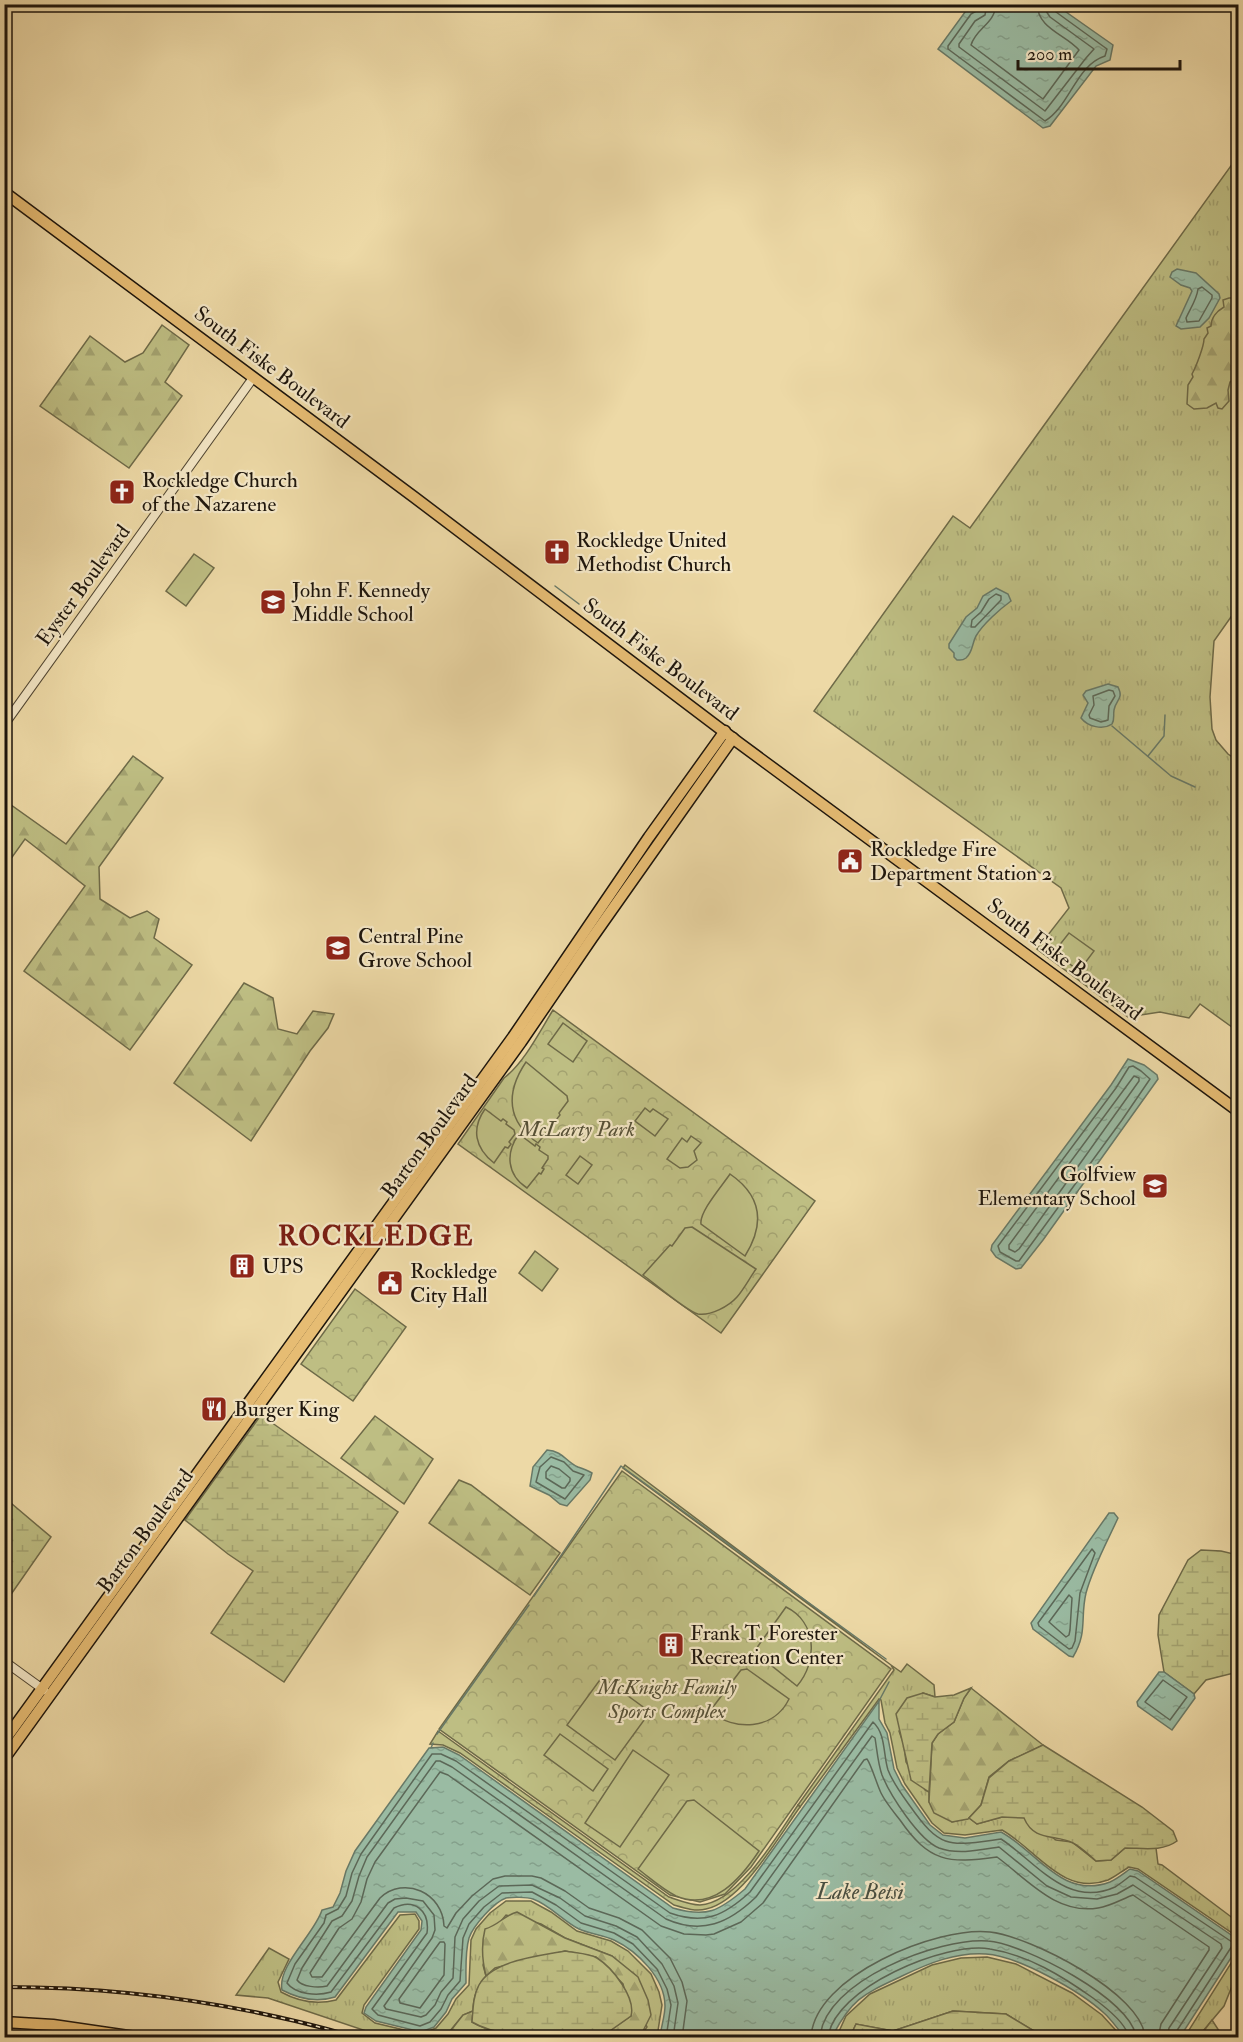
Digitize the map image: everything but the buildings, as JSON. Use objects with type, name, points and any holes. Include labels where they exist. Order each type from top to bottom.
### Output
[{"type":"main road","name":"South Fiske Boulevard","points":[[4,192],[729,735],[1239,1111]]},
{"type":"main road","name":"Barton Boulevard","points":[[4,1759],[106,1601],[422,1171],[681,792],[729,735]]},
{"type":"main road","name":"Barton Boulevard","points":[[422,1171],[518,1047],[585,947],[682,811],[729,735]]},
{"type":"main road","points":[[681,792],[684,800],[682,811]]},
{"type":"main road","name":"Barton Boulevard","points":[[4,1741],[94,1634],[205,1482],[318,1315]]},
{"type":"main road","points":[[205,1482],[218,1454],[217,1448]]},
{"type":"main road","points":[[184,1509],[188,1488]]},
{"type":"main road","points":[[94,1634],[108,1610],[106,1601]]},
{"type":"main road","points":[[8,2023],[84,2029],[142,2037]]},
{"type":"main road","points":[[4,2036],[26,2037]]},
{"type":"street","name":"Eyster Boulevard","points":[[4,725],[253,378]]},
{"type":"street","points":[[4,1661],[47,1692]]},
{"type":"green space","points":[[1238,156],[1238,607],[1214,641],[1210,697],[1212,729],[1216,740],[1228,754],[1238,761],[1238,1029],[1236,1030],[1200,1004],[1189,1018],[1160,1012],[1128,1017],[1037,949],[1069,908],[1061,888],[814,711],[953,516],[970,528]]},
{"type":"green space","points":[[1229,298],[1238,303],[1238,377],[1230,382],[1229,401],[1222,409],[1218,408],[1216,403],[1207,408],[1194,409],[1187,404],[1188,385],[1208,333],[1207,328],[1211,326],[1215,315],[1224,307],[1223,300]]},
{"type":"green space","points":[[162,325],[189,345],[165,382],[182,396],[129,468],[40,406],[90,336],[125,362],[143,353]]},
{"type":"green space","points":[[194,554],[214,568],[186,606],[166,591]]},
{"type":"green space","points":[[133,756],[163,778],[99,867],[100,899],[130,918],[147,911],[159,919],[154,938],[192,965],[130,1050],[24,971],[85,886],[25,839],[5,867],[4,800],[66,844]]},
{"type":"green space","points":[[1069,933],[1094,951],[1079,971],[1054,952]]},
{"type":"green space","points":[[244,983],[273,998],[278,1029],[297,1034],[313,1011],[334,1014],[328,1028],[310,1051],[251,1141],[174,1083]]},
{"type":"green space","name":"McLarty Park","points":[[553,1010],[815,1201],[721,1333],[458,1144],[504,1078],[525,1055]]},
{"type":"green space","points":[[563,1023],[587,1041],[573,1062],[548,1044]]},
{"type":"green space","points":[[526,1062],[567,1096],[568,1101],[538,1143],[520,1126],[512,1106],[515,1085]]},
{"type":"green space","points":[[645,1108],[650,1112],[653,1109],[668,1119],[655,1136],[635,1121]]},
{"type":"green space","points":[[485,1109],[501,1121],[503,1119],[507,1122],[506,1124],[514,1130],[515,1134],[509,1142],[511,1144],[508,1148],[505,1147],[494,1163],[483,1151],[477,1138],[478,1124]]},
{"type":"green space","points":[[519,1134],[540,1147],[539,1150],[548,1156],[541,1174],[539,1173],[527,1188],[515,1177],[510,1163],[512,1149]]},
{"type":"green space","points":[[691,1136],[701,1143],[694,1151],[697,1160],[688,1167],[680,1168],[667,1159],[682,1138],[687,1142]]},
{"type":"green space","points":[[580,1156],[592,1165],[578,1184],[566,1175]]},
{"type":"green space","points":[[730,1174],[749,1192],[757,1211],[756,1233],[745,1256],[701,1224],[707,1206]]},
{"type":"green space","points":[[692,1227],[756,1269],[734,1300],[719,1310],[703,1314],[693,1312],[679,1303],[643,1275],[670,1245],[672,1246],[685,1228]]},
{"type":"green space","points":[[535,1251],[558,1269],[542,1291],[519,1273]]},
{"type":"green space","points":[[355,1289],[406,1327],[353,1401],[301,1364]]},
{"type":"green space","points":[[261,1415],[398,1512],[284,1682],[211,1633],[253,1571],[185,1520]]},
{"type":"green space","points":[[375,1416],[433,1459],[404,1504],[341,1458]]},
{"type":"green space","points":[[625,1465],[891,1665],[623,1468]]},
{"type":"green space","name":"McKnight Family Sports Complex","points":[[622,1471],[891,1669],[751,1867],[725,1894],[700,1902],[670,1895],[439,1729]]},
{"type":"green space","points":[[459,1480],[471,1485],[560,1553],[530,1595],[429,1523]]},
{"type":"green space","points":[[5,1498],[51,1537],[5,1603]]},
{"type":"green space","points":[[1201,1550],[1238,1555],[1238,1672],[1206,1680],[1194,1694],[1164,1672],[1158,1635],[1159,1615],[1188,1560]]},
{"type":"green space","points":[[786,1607],[804,1622],[811,1643],[808,1666],[797,1686],[757,1654],[756,1649]]},
{"type":"green space","points":[[907,1664],[934,1685],[935,1697],[923,1693],[899,1731],[906,1762],[925,1790],[929,1792],[929,1802],[952,1822],[969,1818],[977,1824],[1002,1817],[1024,1817],[1056,1840],[1072,1842],[1096,1861],[1111,1860],[1125,1848],[1156,1848],[1158,1864],[1238,1922],[1238,1937],[1138,1869],[1129,1867],[1108,1880],[1092,1884],[1077,1882],[1051,1868],[1002,1830],[965,1835],[944,1833],[932,1823],[905,1784],[897,1768],[890,1733],[879,1699],[800,1807],[798,1805],[894,1670],[891,1665],[901,1672]]},
{"type":"green space","points":[[747,1669],[789,1699],[774,1717],[764,1722],[742,1725],[720,1718],[710,1711],[741,1670]]},
{"type":"green space","points":[[602,1677],[650,1712],[615,1760],[567,1725]]},
{"type":"green space","points":[[971,1688],[1043,1745],[1009,1761],[989,1777],[981,1805],[968,1819],[952,1822],[934,1813],[929,1802],[932,1743],[938,1734],[954,1722]]},
{"type":"green space","points":[[971,1688],[954,1722],[938,1734],[932,1743],[929,1792],[911,1780],[896,1714],[907,1698],[923,1693],[935,1697],[954,1695]]},
{"type":"green space","points":[[438,1731],[669,1897],[693,1904],[700,1905],[715,1901],[729,1893],[756,1865],[798,1805],[800,1807],[759,1866],[733,1894],[720,1904],[706,1909],[690,1909],[674,1905],[460,1753],[443,1745],[430,1744]]},
{"type":"green space","points":[[560,1734],[608,1769],[593,1791],[544,1755]]},
{"type":"green space","points":[[1043,1745],[1142,1807],[1173,1831],[1177,1841],[1159,1848],[1125,1848],[1111,1860],[1096,1861],[1073,1843],[1033,1831],[1024,1818],[1002,1817],[977,1824],[969,1818],[981,1805],[989,1778],[1009,1761]]},
{"type":"green space","points":[[633,1750],[669,1775],[620,1847],[585,1823]]},
{"type":"green space","points":[[694,1800],[759,1851],[744,1872],[725,1890],[702,1900],[689,1900],[676,1896],[638,1869],[687,1801]]},
{"type":"green space","points":[[506,1901],[531,1901],[577,1931],[611,1941],[628,1951],[651,1974],[659,1992],[662,2005],[657,2037],[640,2037],[647,2027],[612,1956],[565,1938],[541,1924],[506,1915],[498,1925],[483,1965],[486,1976],[476,1992],[473,2011],[463,2015],[445,2037],[384,2037],[268,1998],[236,1995],[269,1948],[289,1959],[278,1982],[281,1992],[308,2002],[336,2000],[400,1915],[415,1914],[419,1921],[419,1929],[364,2005],[362,2013],[375,2023],[421,2034],[436,2028],[469,1985],[471,1940],[476,1929],[490,1913]]},
{"type":"green space","points":[[517,1912],[565,1938],[612,1956],[638,1977],[648,2000],[651,2015],[640,2037],[600,2037],[631,2016],[623,1984],[596,1957],[565,1951],[495,1968],[486,1976],[482,1952],[485,1929]]},
{"type":"green space","points":[[565,1951],[594,1956],[610,1969],[627,1992],[632,2009],[631,2016],[600,2038],[581,2035],[511,2034],[484,2028],[472,2022],[479,1985],[494,1970],[517,1960]]},
{"type":"green space","points":[[1238,1952],[1238,1971],[1224,2006],[1198,2037],[1184,2038]]},
{"type":"green space","points":[[987,1957],[1016,1964],[1072,1993],[1102,2015],[1122,2037],[1044,2037],[1006,2014],[953,2011],[893,2031],[856,2024],[850,2037],[836,2038],[846,2016],[870,1994],[932,1965],[961,1958]]},
{"type":"green space","points":[[473,2011],[472,2022],[498,2032],[527,2036],[585,2035],[592,2037],[445,2038],[463,2015]]},
{"type":"green space","points":[[953,2011],[1006,2014],[1044,2037],[850,2037],[856,2024],[893,2031]]},
{"type":"green space","points":[[1212,2020],[1223,2037],[1198,2037],[1200,2036]]},
{"type":"water","points":[[989,5],[1056,5],[1113,45],[1110,60],[1096,66],[1050,126],[1043,128],[938,49],[968,8]]},
{"type":"water","points":[[1177,269],[1196,273],[1219,294],[1220,298],[1209,318],[1200,327],[1181,329],[1176,326],[1192,291],[1170,277]]},
{"type":"water","points":[[996,588],[1008,594],[1011,601],[979,631],[968,656],[963,660],[957,660],[949,644],[966,617],[977,608],[983,596]]},
{"type":"water","points":[[1108,684],[1118,687],[1120,694],[1112,724],[1100,727],[1084,721],[1081,718],[1088,703],[1083,695],[1086,691]]},
{"type":"water","points":[[1128,1059],[1144,1065],[1157,1075],[1158,1079],[1043,1240],[1021,1268],[1016,1269],[996,1257],[991,1250],[992,1245]]},
{"type":"water","points":[[547,1450],[561,1454],[574,1465],[592,1473],[590,1480],[567,1506],[530,1486],[533,1467]]},
{"type":"water","points":[[1109,1513],[1114,1513],[1118,1518],[1089,1583],[1084,1602],[1081,1640],[1073,1657],[1069,1656],[1033,1629],[1031,1623]]},
{"type":"water","points":[[1159,1672],[1164,1672],[1194,1694],[1195,1698],[1172,1730],[1138,1706],[1137,1702]]},
{"type":"water","name":"Lake Betsi","points":[[879,1701],[879,1719],[887,1733],[894,1769],[902,1785],[930,1825],[943,1835],[965,1838],[1001,1832],[1051,1871],[1078,1884],[1093,1886],[1110,1882],[1130,1869],[1138,1871],[1237,1939],[1238,1947],[1180,2037],[1125,2037],[1107,2016],[1065,1985],[1015,1961],[999,1956],[975,1954],[933,1963],[868,1993],[853,2005],[832,2037],[660,2037],[665,2010],[664,1996],[655,1976],[640,1958],[614,1940],[579,1929],[539,1902],[523,1898],[501,1900],[479,1921],[469,1938],[466,1983],[452,1999],[446,2012],[434,2027],[421,2032],[376,2021],[364,2013],[421,1930],[422,1921],[416,1912],[398,1912],[335,1997],[321,2000],[308,1999],[282,1990],[285,1971],[291,1960],[322,1910],[333,1907],[355,1851],[429,1748],[443,1747],[459,1755],[673,1908],[704,1912],[728,1903],[745,1889]]},
{"type":"waterway","points":[[555,586],[579,604]]},
{"type":"waterway","points":[[1148,756],[1164,736],[1165,715]]},
{"type":"waterway","points":[[1112,726],[1171,776],[1195,787]]},
{"type":"waterway","points":[[534,1596],[621,1466],[886,1659]]},
{"type":"waterway","points":[[437,1734],[529,1605]]},
{"type":"waterway","points":[[879,1701],[889,1682]]},
{"type":"waterway","points":[[431,1748],[433,1743]]},
{"type":"waterway","points":[[1236,2038],[1238,2034]]},
{"type":"railway","points":[[4,1987],[94,1990],[183,2000],[272,2016],[359,2038]]},
{"type":"place","name":"Rockledge Church of the Nazarene","points":[[122,492]]},
{"type":"place","name":"Rockledge United Methodist Church","points":[[557,552]]},
{"type":"place","name":"John F. Kennedy Middle School","points":[[273,602]]},
{"type":"place","name":"Rockledge Fire Department Station 2","points":[[850,861]]},
{"type":"place","name":"Central Pine Grove School","points":[[338,948]]},
{"type":"place","name":"Golfview Elementary School","points":[[1155,1186]]},
{"type":"place","name":"UPS","points":[[242,1266]]},
{"type":"place","name":"Rockledge City Hall","points":[[390,1283]]},
{"type":"place","name":"Burger King","points":[[214,1409]]},
{"type":"place","name":"Frank T. Forester Recreation Center","points":[[671,1645]]},
{"type":"district","name":"ROCKLEDGE","points":[[376,1236]]}]
